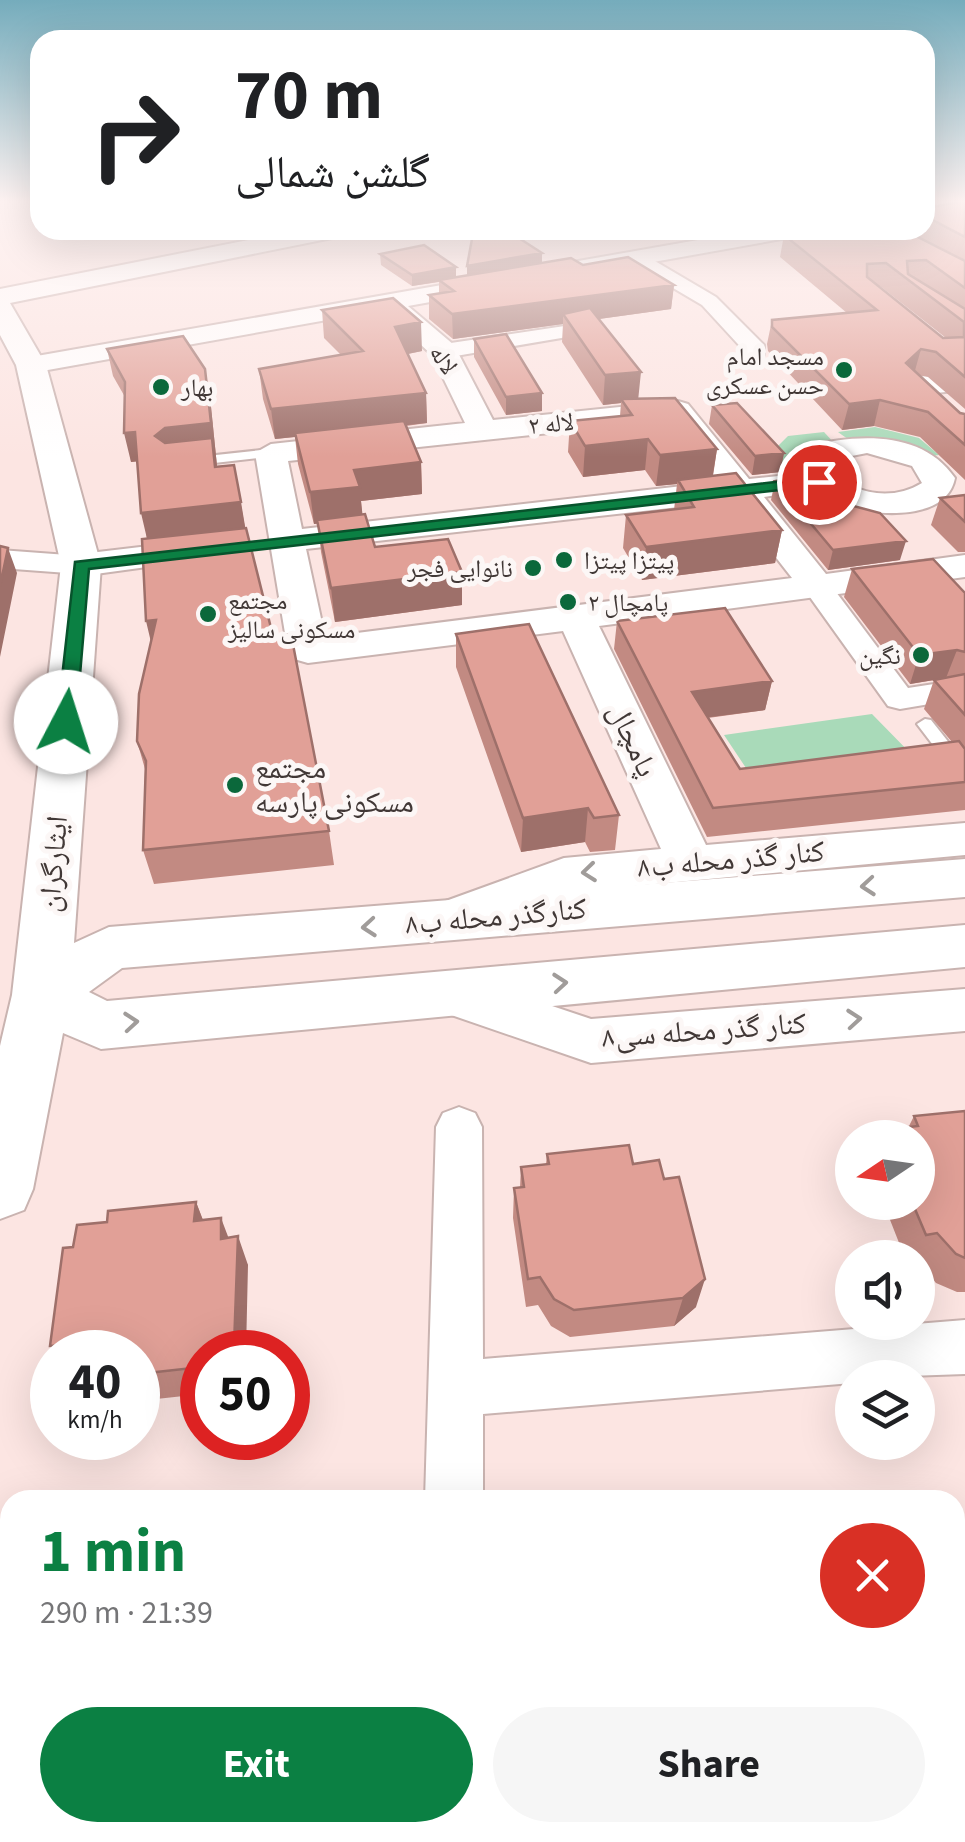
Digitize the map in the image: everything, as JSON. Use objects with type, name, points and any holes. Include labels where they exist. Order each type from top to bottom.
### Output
[{"type":"main road","points":[[0,297],[61,285]]},
{"type":"main road","name":"ایثارگران","points":[[0,309],[30,366],[81,565],[41,995],[0,1190]]},
{"type":"main road","name":"کنارگذر محله ب۸","points":[[41,995],[108,948],[965,878]]},
{"type":"main road","points":[[41,995],[100,1024],[965,946]]},
{"type":"street","points":[[30,366],[484,285]]},
{"type":"street","points":[[683,285],[709,300],[756,350]]},
{"type":"street","name":"لاله","points":[[388,302],[444,351],[483,430]]},
{"type":"street","points":[[444,351],[578,330]]},
{"type":"street","points":[[940,408],[916,386],[965,381]]},
{"type":"street","name":"لاله ۲","points":[[271,453],[678,410],[742,490]]},
{"type":"street","points":[[848,444],[888,446],[949,466],[939,478],[937,488],[912,501],[850,498],[819,482],[811,471],[811,462],[831,447],[848,444]]},
{"type":"street","points":[[271,453],[308,651],[965,566]]},
{"type":"street","points":[[0,559],[81,565],[819,482]]},
{"type":"street","points":[[742,490],[900,699],[947,692]]},
{"type":"street","name":"پامچال","points":[[576,618],[690,861]]},
{"type":"street","name":"کنار گذر محله ب۸","points":[[446,920],[564,875],[965,839]]},
{"type":"street","name":"کنار گذر محله سی۸","points":[[450,993],[591,1041],[965,1010]]},
{"type":"street","points":[[454,1490],[459,1126]]},
{"type":"street","points":[[454,1389],[965,1346]]},
{"type":"lane","points":[[172,464],[271,453]]},
{"type":"lane","points":[[925,724],[965,775]]},
{"type":"green space","points":[[875,427],[919,438],[939,455],[886,452],[838,432]]},
{"type":"green space","points":[[824,432],[835,444],[805,470],[787,473],[770,454],[788,436]]},
{"type":"green space","points":[[872,714],[918,761],[756,783],[724,735]]},
{"type":"building","points":[[446,285],[674,285],[452,314],[429,295],[454,291]]},
{"type":"building","points":[[846,285],[877,285],[943,338],[964,337],[964,322],[915,285],[926,285],[965,309],[965,377],[936,352],[921,349],[906,363],[965,414],[965,445],[928,412],[880,400],[849,404],[772,327],[772,320],[877,310]]},
{"type":"building","points":[[393,298],[421,322],[395,327],[426,393],[271,409],[259,369],[363,351],[322,310]]},
{"type":"building","points":[[590,308],[641,372],[605,375],[563,314]]},
{"type":"building","points":[[506,334],[542,393],[506,397],[474,339]]},
{"type":"building","points":[[183,336],[205,369],[211,423],[165,428],[155,436],[165,443],[212,438],[215,467],[234,465],[241,502],[141,513],[135,432],[124,433],[125,382],[107,349]]},
{"type":"building","points":[[675,398],[717,449],[660,455],[648,439],[585,446],[570,421],[632,415],[621,399]]},
{"type":"building","points":[[737,403],[784,453],[755,456],[712,405]]},
{"type":"building","points":[[404,421],[421,462],[354,470],[360,487],[310,492],[295,433]]},
{"type":"building","points":[[736,473],[782,530],[646,547],[626,515],[694,507],[678,480]]},
{"type":"building","points":[[804,476],[823,498],[880,513],[906,541],[833,550],[775,481]]},
{"type":"building","points":[[965,495],[965,522],[940,498]]},
{"type":"building","points":[[365,514],[375,547],[448,539],[462,572],[331,588],[317,520]]},
{"type":"building","points":[[246,528],[273,636],[291,634],[329,831],[143,850],[146,761],[137,741],[139,694],[156,620],[146,621],[142,539]]},
{"type":"building","points":[[0,546],[8,548],[0,586]]},
{"type":"building","points":[[933,559],[965,593],[965,652],[919,655],[852,569]]},
{"type":"building","points":[[725,608],[772,681],[692,692],[740,769],[959,741],[965,749],[965,782],[713,808],[617,621]]},
{"type":"building","points":[[529,624],[619,815],[594,818],[588,808],[523,818],[456,634]]},
{"type":"building","points":[[965,674],[965,715],[934,680]]},
{"type":"building","points":[[965,1111],[965,1258],[956,1254],[937,1233],[926,1235],[920,1220],[935,1220],[935,1120],[916,1120],[914,1116]]},
{"type":"building","points":[[629,1145],[633,1164],[659,1160],[664,1179],[679,1177],[705,1279],[683,1298],[574,1310],[554,1299],[540,1277],[528,1279],[514,1188],[524,1187],[521,1167],[549,1164],[547,1154]]},
{"type":"building","points":[[196,1202],[194,1221],[221,1218],[221,1239],[238,1236],[235,1330],[180,1330],[180,1369],[160,1372],[160,1330],[52,1330],[63,1248],[73,1247],[77,1225],[107,1222],[108,1211]]},
{"type":"place","name":"مسجد امام حسن عسکری","points":[[844,370]]},
{"type":"place","name":"بهار","points":[[161,387]]},
{"type":"place","name":"پیتزا پیتزا","points":[[564,560]]},
{"type":"place","name":"نانوایی فجر","points":[[533,568]]},
{"type":"place","name":"پامچال ۲","points":[[568,602]]},
{"type":"place","name":"مجتمع مسکونی سالیز","points":[[208,614]]},
{"type":"place","name":"نگین","points":[[921,655]]},
{"type":"place","name":"مجتمع مسکونی پارسه","points":[[235,785]]},
{"type":"route","points":[[66,722],[81,565],[819,482]]}]
